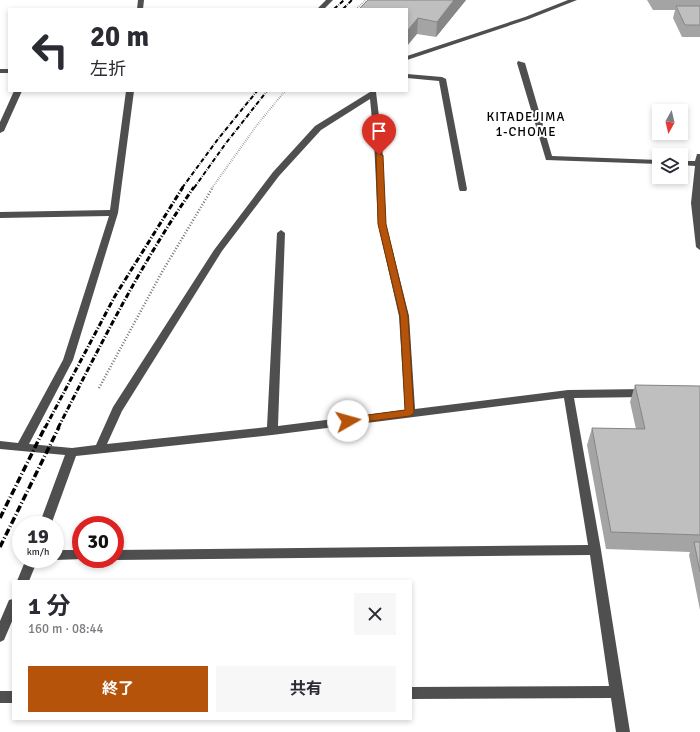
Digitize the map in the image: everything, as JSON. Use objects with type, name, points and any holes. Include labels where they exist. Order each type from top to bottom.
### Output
[{"type":"street","points":[[321,8],[330,0]]},
{"type":"street","points":[[408,58],[574,0]]},
{"type":"street","points":[[521,64],[549,158],[652,162]]},
{"type":"street","points":[[408,76],[442,79],[463,189]]},
{"type":"street","points":[[0,131],[18,92]]},
{"type":"street","points":[[22,448],[68,360],[114,213],[130,92]]},
{"type":"street","points":[[100,449],[117,410],[222,243],[276,174],[318,128],[375,92],[382,224],[404,316],[410,413]]},
{"type":"street","points":[[688,162],[700,160],[695,203],[700,247]]},
{"type":"street","points":[[0,215],[114,213]]},
{"type":"street","points":[[272,430],[281,233]]},
{"type":"street","points":[[0,446],[72,452],[272,430],[568,394],[653,392]]},
{"type":"street","points":[[568,394],[595,550],[623,732]]},
{"type":"street","points":[[48,516],[72,452]]},
{"type":"street","points":[[124,554],[595,550]]},
{"type":"street","points":[[23,580],[28,568]]},
{"type":"street","points":[[0,636],[12,606]]},
{"type":"street","points":[[412,693],[617,692]]},
{"type":"street","points":[[0,697],[12,697]]},
{"type":"path","points":[[357,8],[366,0]]},
{"type":"path","points":[[99,388],[162,273],[224,170],[257,123],[284,92]]},
{"type":"building","points":[[368,0],[454,0],[437,22],[418,18],[408,30],[408,8],[360,8]]},
{"type":"building","points":[[676,6],[700,6],[700,25],[685,25]]},
{"type":"building","points":[[635,385],[700,386],[700,535],[611,532],[592,428],[645,429]]},
{"type":"building","points":[[694,542],[700,542],[700,572]]},
{"type":"railway","points":[[335,8],[344,0]]},
{"type":"railway","points":[[344,8],[352,0]]},
{"type":"railway","points":[[182,188],[218,139],[256,92]]},
{"type":"railway","points":[[194,188],[226,143],[266,92]]},
{"type":"railway","points":[[45,428],[115,296],[183,187]]},
{"type":"railway","points":[[58,428],[139,275],[156,245],[194,187]]},
{"type":"railway","points":[[0,518],[45,427]]},
{"type":"railway","points":[[0,547],[59,427]]},
{"type":"district","name":"KITADEJIMA 1-CHOME","points":[[526,124]]},
{"type":"route","points":[[348,421],[410,413],[404,316],[382,224],[379,155]]}]
